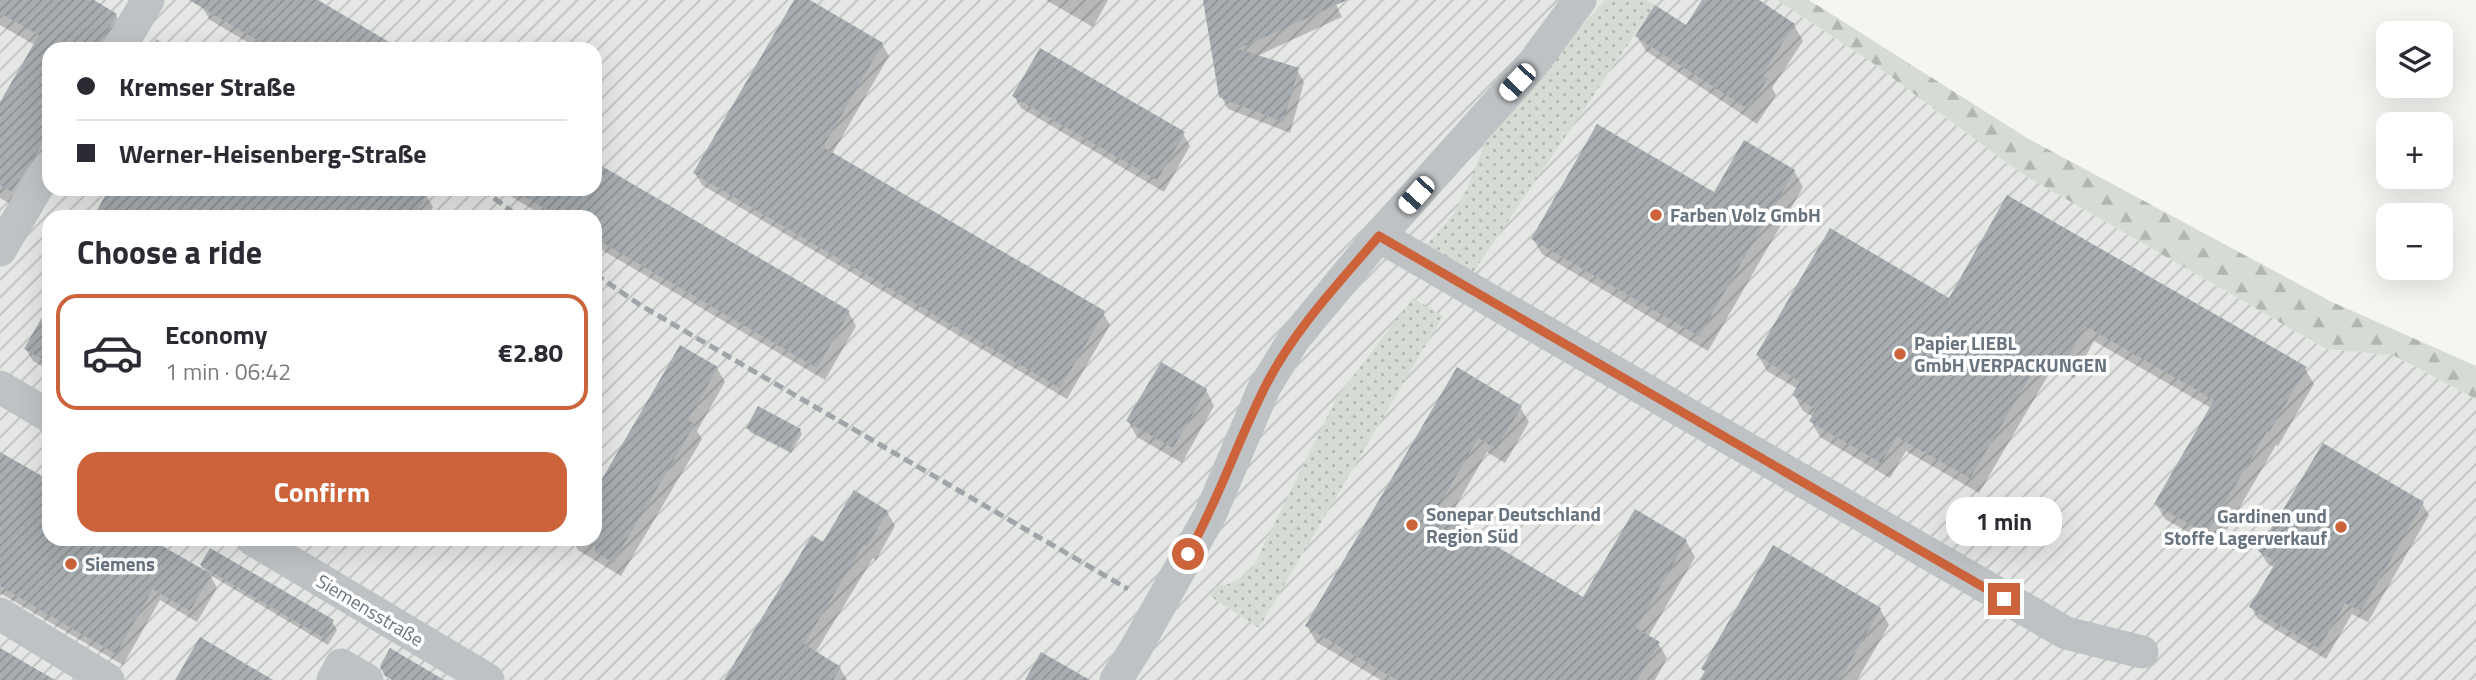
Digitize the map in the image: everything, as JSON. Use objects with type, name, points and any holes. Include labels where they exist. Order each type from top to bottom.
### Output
[{"type":"street","points":[[123,42],[148,0]]},
{"type":"street","points":[[1116,680],[1210,515],[1264,388],[1294,339],[1379,236],[1532,65],[1580,0]]},
{"type":"street","points":[[0,250],[42,179]]},
{"type":"street","points":[[1379,236],[2066,634],[2142,652]]},
{"type":"street","points":[[0,387],[42,412]]},
{"type":"street","name":"Siemensstraße","points":[[264,546],[488,680]]},
{"type":"street","points":[[0,614],[108,680]]},
{"type":"street","points":[[333,680],[341,665],[367,680]]},
{"type":"shaded area","points":[[0,0],[1777,0],[1874,64],[2019,172],[2326,349],[2393,355],[2476,399],[2476,680],[0,680]]},
{"type":"green space","points":[[1605,0],[1647,0],[1655,5],[1472,274],[1426,245],[1453,215],[1468,186],[1491,127]]},
{"type":"green space","points":[[1777,0],[1809,0],[2027,138],[2332,302],[2476,366],[2476,399],[2393,355],[2326,349],[2019,172],[1874,64]]},
{"type":"green space","points":[[1413,298],[1443,316],[1259,628],[1210,596],[1216,586],[1236,581],[1253,567],[1337,397]]},
{"type":"building","points":[[0,0],[94,0],[117,14],[101,42],[42,42],[42,144],[12,192],[0,185],[0,102],[39,35],[0,13]]},
{"type":"building","points":[[189,0],[318,0],[389,42],[260,42]]},
{"type":"building","points":[[794,0],[810,0],[883,43],[823,147],[1105,311],[1060,388],[693,173]]},
{"type":"building","points":[[1203,0],[1347,0],[1238,49],[1299,68],[1283,122],[1219,97]]},
{"type":"building","points":[[1702,0],[1759,0],[1795,24],[1762,75],[1768,78],[1748,109],[1635,36],[1655,5],[1686,25]]},
{"type":"building","points":[[1040,48],[1185,132],[1157,180],[1012,96]]},
{"type":"building","name":"Farben Volz GmbH","points":[[1597,124],[1714,192],[1744,140],[1795,170],[1699,336],[1531,239]]},
{"type":"building","points":[[602,166],[850,311],[817,368],[602,242],[602,210],[547,210],[524,196],[602,196]]},
{"type":"building","points":[[2007,195],[2307,367],[2207,534],[2154,504],[2214,400],[2085,326],[2065,364],[2044,353],[1970,478],[1897,437],[1881,463],[1809,421],[1816,409],[1792,395],[1800,381],[1756,355],[1830,228],[1949,298]]},
{"type":"building","points":[[105,196],[426,196],[418,210],[97,210]]},
{"type":"building","points":[[42,317],[42,359],[24,349]]},
{"type":"building","points":[[680,345],[718,367],[688,420],[695,424],[613,563],[595,552],[595,546],[602,546],[602,479]]},
{"type":"building","points":[[1161,362],[1207,389],[1173,448],[1126,421]]},
{"type":"building","name":"Sonepar Deutschland Region Süd","points":[[1457,367],[1522,406],[1496,449],[1478,438],[1436,511],[1583,597],[1635,509],[1687,540],[1636,628],[1660,642],[1637,680],[1397,680],[1305,626]]},
{"type":"building","points":[[758,406],[801,429],[789,451],[746,428]]},
{"type":"building","name":"Gardinen und Stoffe Lagerverkauf","points":[[2323,443],[2424,502],[2361,611],[2345,603],[2319,648],[2249,607],[2276,562],[2258,551]]},
{"type":"building","name":"Siemens","points":[[0,452],[42,476],[42,546],[162,546],[211,574],[190,611],[153,589],[116,654],[0,586]]},
{"type":"building","points":[[854,490],[888,511],[867,546],[864,544],[804,644],[841,667],[833,680],[724,680],[812,535],[823,542]]},
{"type":"building","points":[[1773,545],[1881,608],[1840,680],[1700,680],[1705,671],[1701,669]]},
{"type":"building","points":[[210,548],[334,620],[324,638],[200,565]]},
{"type":"building","points":[[200,637],[273,680],[175,680]]},
{"type":"building","points":[[0,648],[55,680],[0,680]]},
{"type":"building","points":[[390,648],[444,680],[392,680],[385,676],[380,666]]},
{"type":"building","points":[[1041,652],[1090,680],[1025,680]]},
{"type":"railway","points":[[491,196],[510,210]]},
{"type":"railway","points":[[602,279],[640,305],[1128,589]]},
{"type":"place","name":"Farben Volz GmbH","points":[[1656,215]]},
{"type":"place","name":"Papier LIEBL GmbH VERPACKUNGEN","points":[[1900,354]]},
{"type":"place","name":"Sonepar Deutschland Region Süd","points":[[1412,525]]},
{"type":"place","name":"Gardinen und Stoffe Lagerverkauf","points":[[2341,527]]},
{"type":"place","name":"Siemens","points":[[71,564]]},
{"type":"route","points":[[1188,554],[1210,515],[1264,388],[1294,339],[1379,236],[2004,599]]}]
